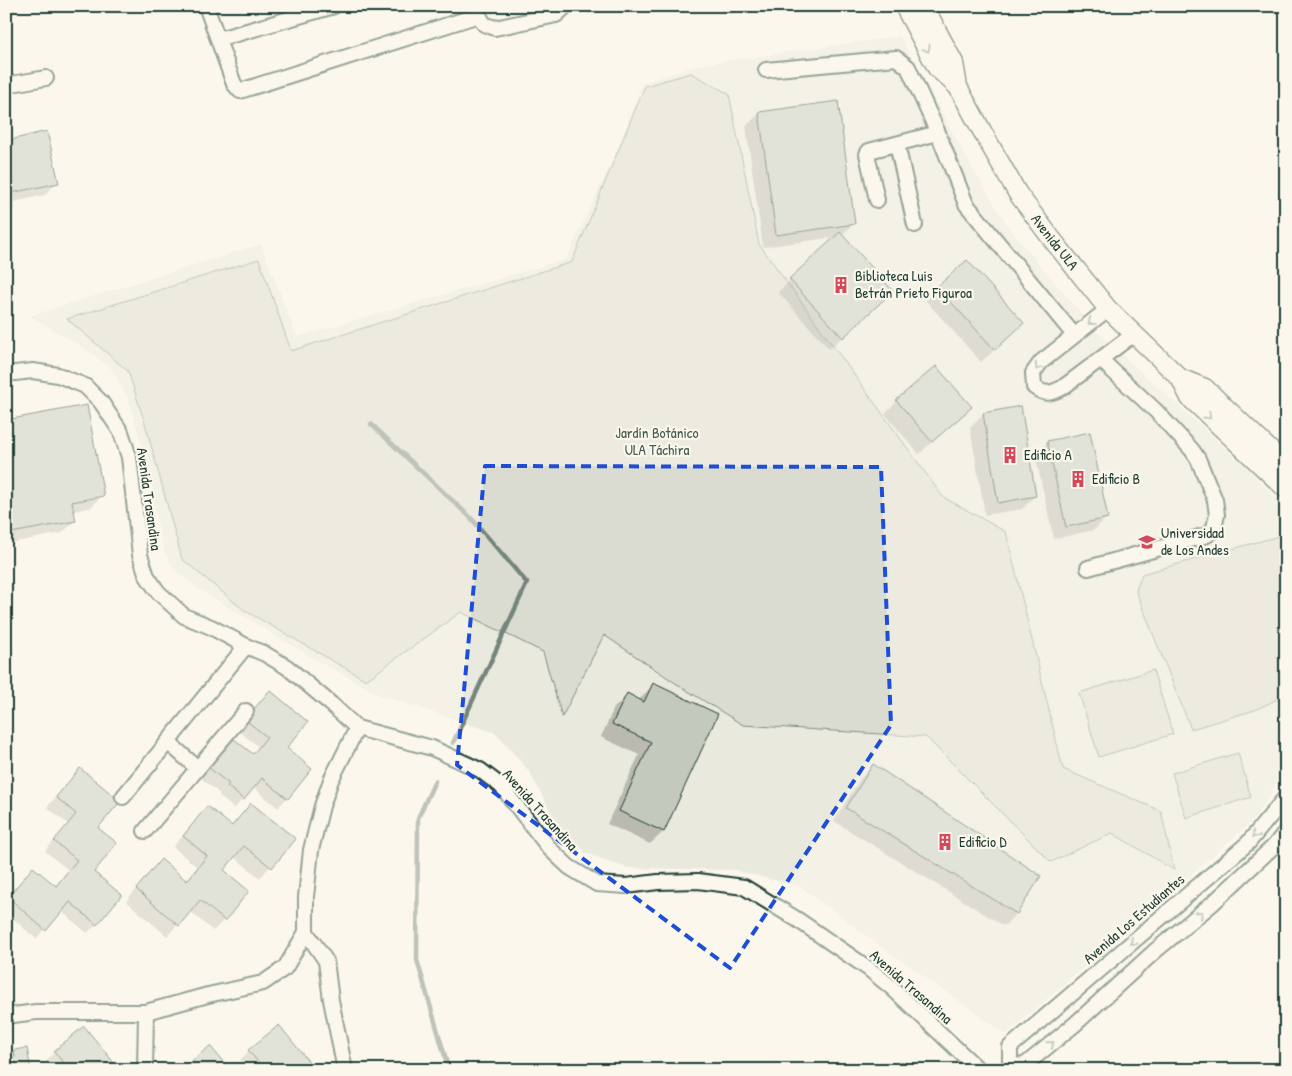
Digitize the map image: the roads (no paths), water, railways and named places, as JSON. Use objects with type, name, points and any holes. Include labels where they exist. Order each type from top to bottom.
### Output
[{"type":"street","points":[[206,6],[234,84],[240,91],[477,11],[484,24],[495,28],[556,15],[566,6]]},
{"type":"street","points":[[219,39],[334,6]]},
{"type":"street","name":"Avenida ULA","points":[[904,6],[937,68],[958,87]]},
{"type":"street","name":"Avenida ULA","points":[[924,6],[954,63],[958,87],[1018,194],[1108,308],[1180,378],[1190,398],[1286,489]]},
{"type":"street","points":[[766,70],[896,58],[908,67],[938,133],[966,204],[1074,335]]},
{"type":"street","points":[[6,85],[46,78]]},
{"type":"street","points":[[876,200],[867,154],[872,150],[938,133]]},
{"type":"street","points":[[897,144],[915,225]]},
{"type":"street","points":[[1108,308],[1041,362],[1033,373],[1034,387],[1044,394],[1052,393],[1062,388],[1134,334]]},
{"type":"street","points":[[1088,568],[1207,535],[1214,528],[1217,515],[1215,500],[1198,458],[1156,411],[1101,360]]},
{"type":"street","name":"Avenida Trasandina","points":[[6,374],[33,371],[58,375],[85,386],[101,402],[121,432],[129,457],[140,555],[147,576],[158,592],[184,616],[211,627],[287,667],[358,728],[432,748],[480,770],[501,786],[550,849],[569,867],[598,884],[626,886],[698,880],[744,887],[798,920],[869,969],[891,987],[979,1070]]},
{"type":"street","name":"Avenida ULA","points":[[1180,378],[1205,388],[1286,465]]},
{"type":"street","points":[[124,797],[246,646]]},
{"type":"street","points":[[145,831],[246,710]]},
{"type":"street","points":[[6,1016],[36,1012],[146,1012],[208,995],[263,983],[286,968],[306,932],[306,897],[315,828],[331,780],[358,728]]},
{"type":"street","points":[[168,742],[197,768]]},
{"type":"street","name":"Avenida Los Estudiantes","points":[[1286,797],[1248,843],[1010,1047],[1008,1068],[1025,1065],[1074,1024],[1213,903],[1275,845],[1286,831]]},
{"type":"street","points":[[306,932],[326,961],[331,1000],[345,1070]]},
{"type":"street","points":[[145,1070],[146,1012]]},
{"type":"waterway","points":[[371,424],[471,518],[527,583],[453,743]]},
{"type":"waterway","points":[[435,781],[418,818],[417,960],[449,1070]]},
{"type":"place","name":"Biblioteca Luis Betrán Prieto Figuroa","points":[[841,285]]},
{"type":"place","name":"Edificio A","points":[[1010,455]]},
{"type":"place","name":"Edificio B","points":[[1078,479]]},
{"type":"place","name":"Universidad de Los Andes","points":[[1147,542]]},
{"type":"place","name":"Edificio D","points":[[945,842]]},
{"type":"park label","name":"Jardín Botánico ULA Táchira","points":[[657,442]]}]
